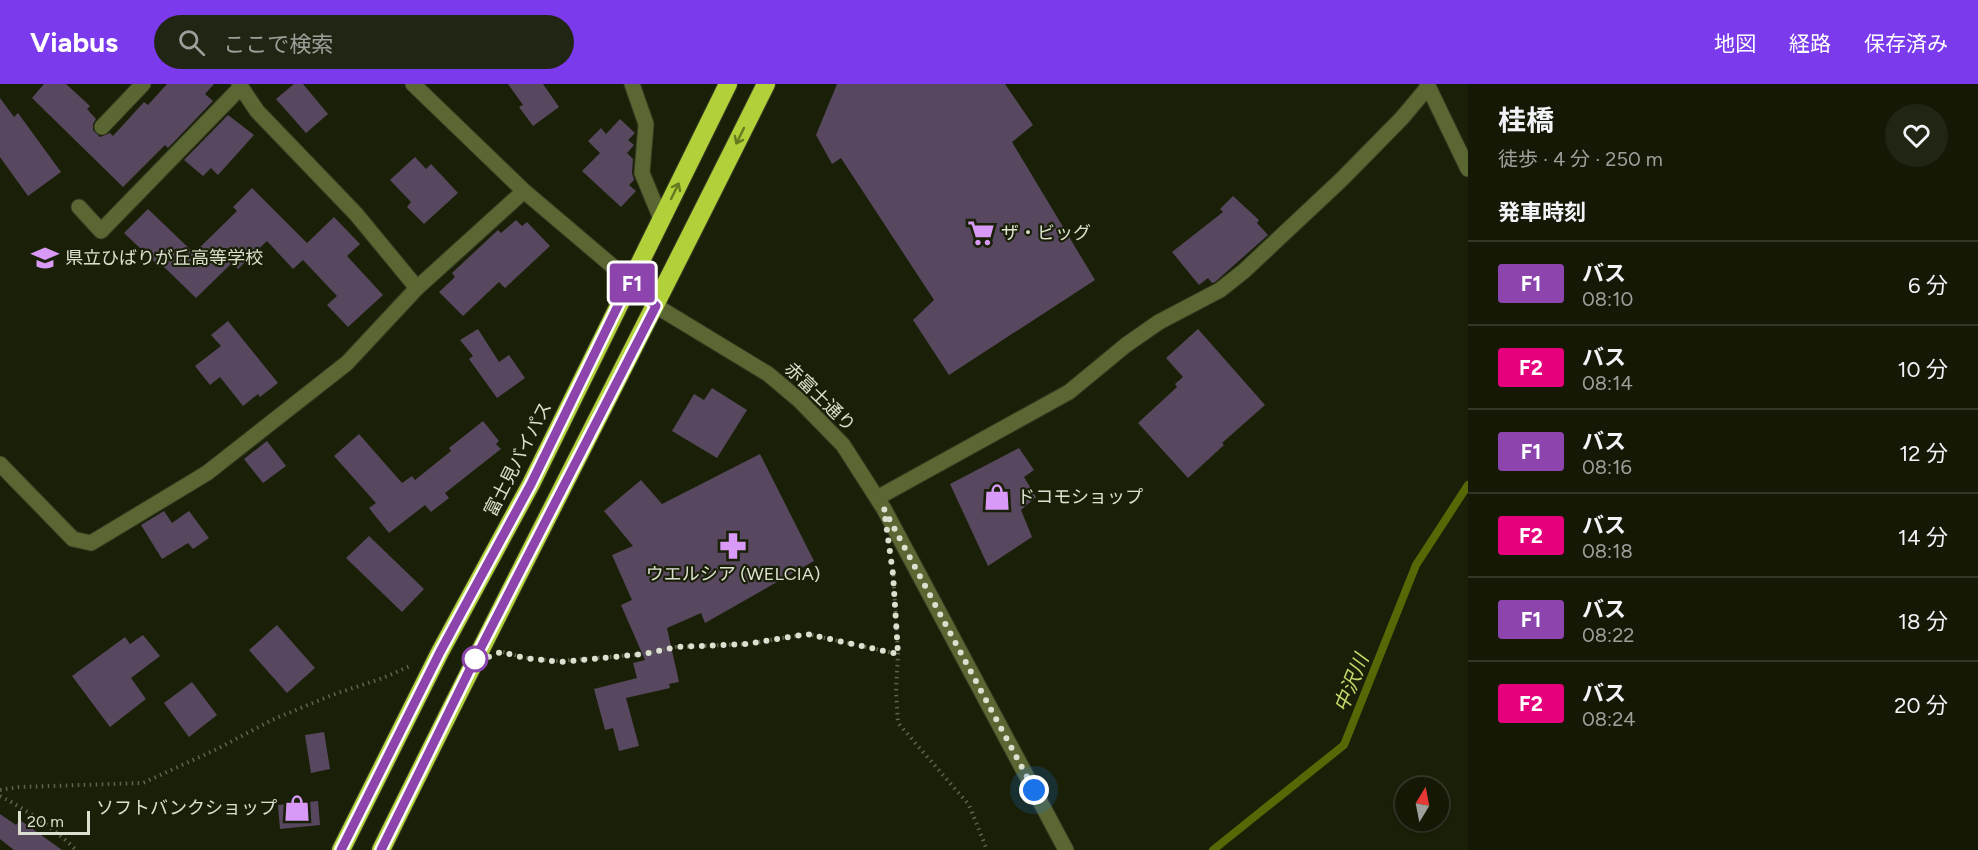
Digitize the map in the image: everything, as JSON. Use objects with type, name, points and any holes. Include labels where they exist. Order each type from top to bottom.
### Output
[{"type":"highway","name":"富士見バイパス","points":[[341,850],[440,652],[531,484],[728,84]]},
{"type":"highway","points":[[381,850],[473,663],[656,306],[765,84]]},
{"type":"street","points":[[102,127],[143,84]]},
{"type":"street","name":"赤富士通り","points":[[413,84],[524,191],[656,306],[768,374],[799,400],[843,445],[877,498],[1066,850]]},
{"type":"street","points":[[632,84],[646,124],[642,173],[661,219]]},
{"type":"street","points":[[79,207],[101,231],[240,86],[257,111],[356,214],[417,288]]},
{"type":"street","points":[[877,498],[1069,392],[1126,345],[1159,322],[1220,290],[1244,271],[1341,180],[1402,118],[1427,86],[1468,170]]},
{"type":"street","points":[[0,464],[73,539],[91,543],[207,473],[346,363],[417,288],[524,191]]},
{"type":"path","points":[[892,564],[898,654],[896,691],[898,723],[969,806],[987,850]]},
{"type":"path","points":[[473,663],[501,652],[525,658],[560,662],[644,654],[676,647],[747,644],[807,634],[898,654]]},
{"type":"path","points":[[0,790],[19,787],[143,783],[200,758],[272,720],[332,695],[383,678],[440,652]]},
{"type":"path","points":[[0,795],[35,815],[76,850]]},
{"type":"building","points":[[44,84],[66,84],[90,106],[87,109],[96,119],[93,130],[100,137],[110,133],[113,136],[144,102],[148,105],[167,84],[214,84],[205,94],[213,101],[168,148],[165,145],[123,187],[32,98]]},
{"type":"building","points":[[294,84],[303,84],[328,114],[306,133],[276,99]]},
{"type":"building","points":[[508,84],[543,84],[559,107],[533,126],[519,107],[523,105]]},
{"type":"building","points":[[837,84],[1005,84],[1033,125],[1012,142],[1095,280],[949,375],[913,320],[934,300],[841,158],[832,164],[816,135]]},
{"type":"building","points":[[0,98],[14,117],[18,113],[61,172],[28,196],[0,157]]},
{"type":"building","points":[[228,115],[254,135],[218,175],[211,168],[203,176],[184,160]]},
{"type":"building","points":[[620,119],[635,133],[628,140],[634,145],[627,153],[633,159],[634,180],[629,185],[636,191],[621,207],[582,171],[600,153],[588,141],[601,128],[606,134]]},
{"type":"building","points":[[415,157],[426,169],[431,164],[458,193],[424,224],[407,207],[411,202],[390,180]]},
{"type":"building","points":[[252,188],[307,243],[334,217],[360,244],[347,256],[383,295],[348,327],[327,305],[337,296],[303,260],[293,269],[267,241],[238,269],[232,263],[196,298],[124,233],[148,209],[194,253],[237,211],[233,207]]},
{"type":"building","points":[[1233,196],[1259,220],[1257,223],[1268,235],[1215,282],[1212,283],[1208,278],[1199,285],[1172,252],[1223,212],[1220,209]]},
{"type":"building","points":[[516,220],[522,226],[527,222],[550,246],[505,288],[499,282],[463,316],[439,292],[455,277],[452,273],[498,230],[501,233]]},
{"type":"building","points":[[228,321],[278,383],[260,397],[258,394],[243,406],[220,377],[210,385],[195,366],[221,346],[211,335]]},
{"type":"building","points":[[478,329],[499,362],[509,355],[525,378],[497,398],[469,359],[473,356],[460,340]]},
{"type":"building","points":[[1198,329],[1265,405],[1222,443],[1224,445],[1188,478],[1138,423],[1177,387],[1175,384],[1183,377],[1166,358]]},
{"type":"building","points":[[712,388],[747,410],[717,458],[672,431],[694,394],[704,400]]},
{"type":"building","points":[[483,421],[499,441],[496,444],[501,449],[445,493],[449,498],[431,512],[425,505],[389,533],[369,508],[376,503],[334,456],[359,434],[402,483],[412,476],[415,480],[451,451],[449,448]]},
{"type":"building","points":[[267,441],[286,466],[263,483],[244,459]]},
{"type":"building","points":[[1019,448],[1034,470],[1024,477],[1036,497],[1021,510],[1032,537],[988,566],[950,484]]},
{"type":"building","points":[[760,454],[814,561],[705,623],[701,613],[667,628],[679,682],[669,684],[670,688],[626,698],[639,746],[619,751],[613,728],[605,730],[594,689],[637,678],[633,663],[645,660],[621,605],[632,600],[612,555],[633,546],[604,511],[641,480],[662,504]]},
{"type":"building","points":[[164,511],[172,523],[189,511],[209,538],[193,549],[188,543],[162,559],[141,525]]},
{"type":"building","points":[[369,536],[424,589],[402,612],[346,558]]},
{"type":"building","points":[[277,625],[315,668],[287,693],[249,650]]},
{"type":"building","points":[[143,635],[160,656],[131,678],[146,699],[110,727],[72,676],[125,637],[130,644]]},
{"type":"building","points":[[192,682],[217,715],[189,737],[164,703]]},
{"type":"building","points":[[324,732],[330,769],[311,773],[305,735]]},
{"type":"building","points":[[318,801],[320,825],[280,829],[278,805]]},
{"type":"building","points":[[0,814],[16,825],[20,820],[62,850],[14,850],[0,839]]},
{"type":"waterway","name":"中沢川","points":[[1213,850],[1344,745],[1416,565],[1468,485]]},
{"type":"bus line","name":"F1","points":[[341,850],[440,652],[531,484],[630,281],[656,306],[473,663],[381,850]]},
{"type":"place","name":"ザ・ビッグ","points":[[981,233]]},
{"type":"place","name":"県立ひばりが丘高等学校","points":[[45,258]]},
{"type":"place","name":"ドコモショップ","points":[[997,497]]},
{"type":"place","name":"ウエルシア (WELCIA)","points":[[733,546]]},
{"type":"place","name":"ソフトバンクショップ","points":[[297,808]]},
{"type":"route","points":[[475,659],[473,663],[501,652],[525,658],[560,662],[644,654],[676,647],[747,644],[807,634],[898,654],[890,542],[884,509],[1034,790]]}]
